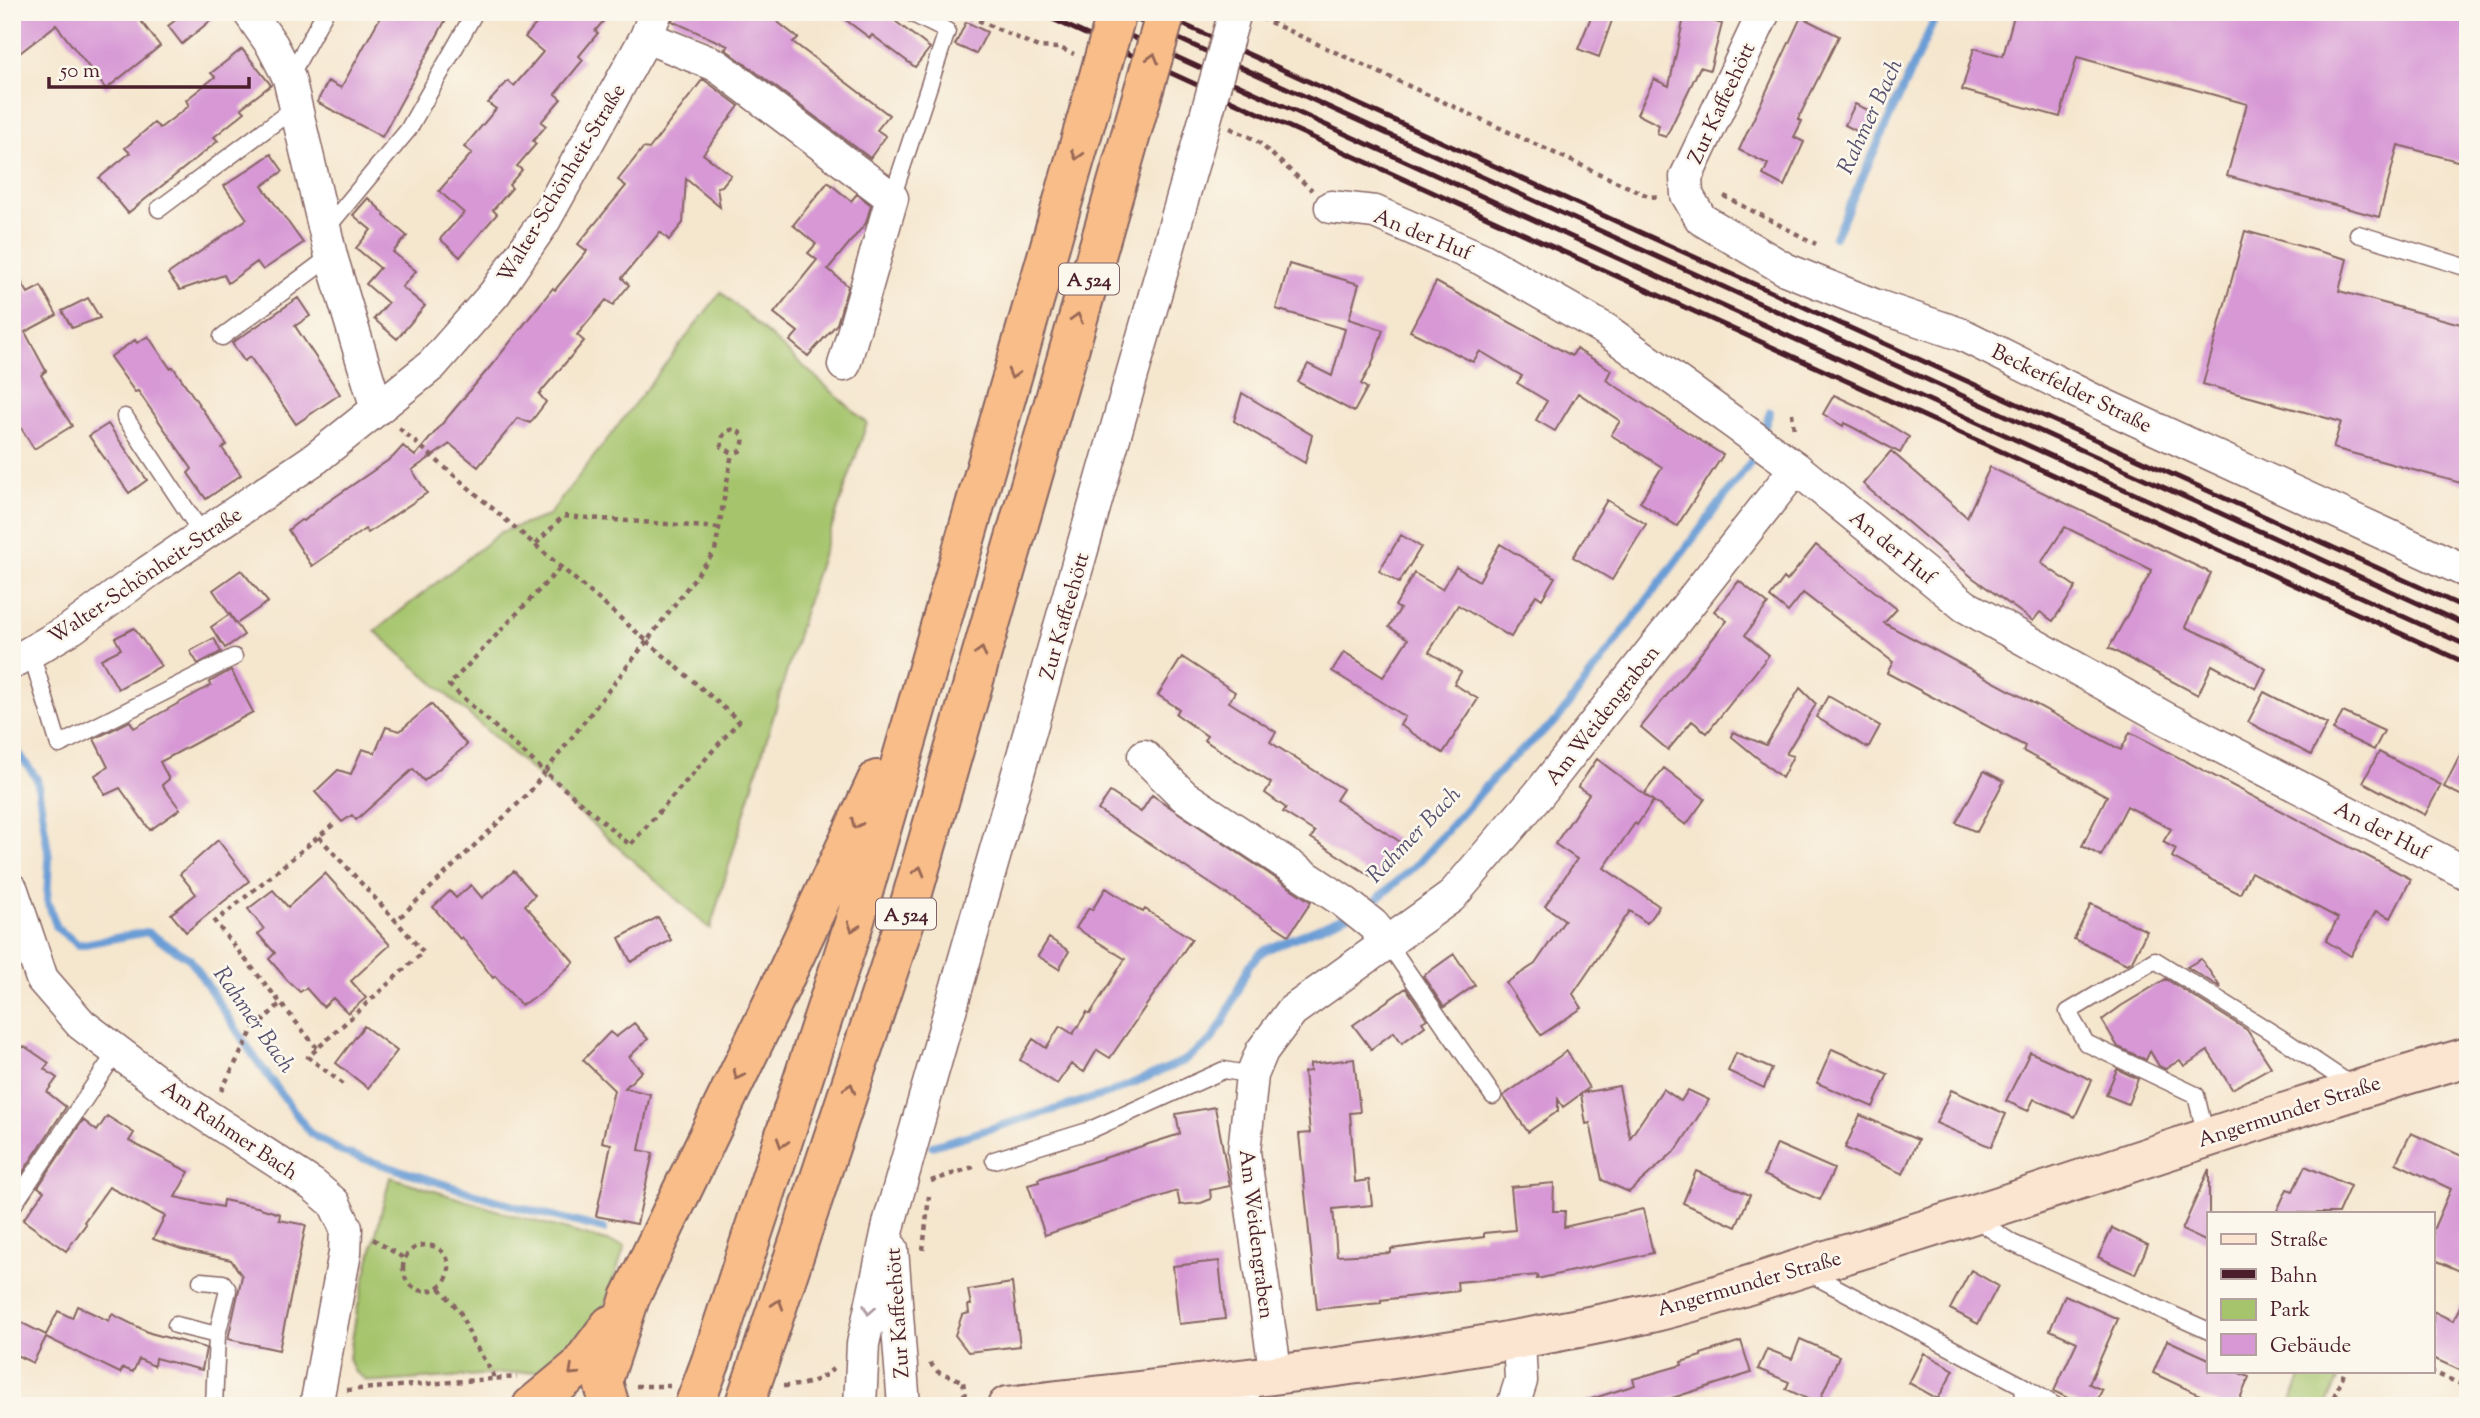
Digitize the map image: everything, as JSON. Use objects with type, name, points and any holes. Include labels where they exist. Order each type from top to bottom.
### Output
[{"type":"highway","name":"A 524","points":[[694,1406],[856,917],[1117,12]]},
{"type":"highway","name":"A 524","points":[[744,1406],[904,924],[1166,12]]},
{"type":"highway","points":[[610,1406],[604,1377],[630,1298],[768,1013],[927,673]]},
{"type":"highway","points":[[532,1406],[578,1368],[630,1298]]},
{"type":"main road","name":"Angermunder Straße","points":[[1007,1406],[1141,1398],[1254,1386],[1655,1312],[1972,1217],[2206,1137],[2356,1089],[2468,1057]]},
{"type":"street","points":[[249,12],[272,45],[293,92],[329,243],[377,409]]},
{"type":"street","name":"Zur Kaffeehött","points":[[1686,186],[1764,12]]},
{"type":"street","name":"Zur Kaffeehött","points":[[860,1406],[863,1344],[890,1220],[1201,134],[1247,14]]},
{"type":"street","name":"Walter-Schönheit-Straße","points":[[20,659],[72,628],[316,458],[432,365],[495,293],[542,223],[651,25],[716,65],[892,198]]},
{"type":"street","name":"Beckerfelder Straße","points":[[1686,186],[1701,219],[1785,270],[1874,305],[1964,335],[2095,401],[2468,572]]},
{"type":"street","points":[[844,366],[892,198]]},
{"type":"street","name":"An der Huf","points":[[1331,207],[1375,212],[1482,258],[1606,330],[1785,460],[1965,606],[2165,718],[2468,874]]},
{"type":"street","name":"Am Weidengraben","points":[[1254,1386],[1244,1152],[1252,1075],[1262,1051],[1292,1011],[1380,933],[1451,897],[1539,794],[1785,460]]},
{"type":"street","points":[[1144,756],[1184,796],[1343,901],[1380,933]]},
{"type":"street","name":"Am Rahmer Bach","points":[[12,890],[42,979],[81,1024],[176,1096],[313,1185],[334,1203],[346,1228],[345,1252],[316,1406]]},
{"type":"street","name":"Zur Kaffeehött","points":[[890,1220],[904,1406]]},
{"type":"street","points":[[1513,1406],[1521,1381],[1519,1339]]},
{"type":"lane","points":[[159,209],[293,92],[325,12]]},
{"type":"lane","points":[[222,337],[329,243],[408,130],[475,12]]},
{"type":"lane","points":[[892,198],[947,31],[909,12]]},
{"type":"lane","points":[[2358,234],[2468,268]]},
{"type":"lane","points":[[125,417],[203,535]]},
{"type":"lane","points":[[20,659],[60,745],[234,657]]},
{"type":"lane","points":[[1380,933],[1493,1096]]},
{"type":"lane","points":[[2206,1137],[2196,1095],[2086,1042],[2068,1012],[2155,960],[2284,1040],[2356,1089]]},
{"type":"lane","points":[[12,1207],[117,1051]]},
{"type":"lane","points":[[994,1160],[1088,1131],[1224,1070],[1252,1075]]},
{"type":"lane","points":[[1972,1217],[2012,1243],[2207,1330]]},
{"type":"lane","points":[[1800,1269],[2056,1406]]},
{"type":"lane","points":[[201,1281],[227,1285],[228,1290],[217,1335],[214,1406]]},
{"type":"lane","points":[[176,1325],[217,1335]]},
{"type":"lane","points":[[2021,1406],[2024,1399],[2023,1386]]},
{"type":"path","points":[[1247,14],[1650,197],[1686,186],[1816,244]]},
{"type":"path","points":[[377,409],[562,566],[739,721],[630,845],[449,685],[562,566]]},
{"type":"path","points":[[730,429],[743,436],[744,444],[740,451],[732,453],[722,447],[721,439],[730,429]]},
{"type":"path","points":[[396,921],[529,793],[715,551],[732,453]]},
{"type":"path","points":[[536,545],[563,516],[719,528]]},
{"type":"path","points":[[317,1048],[215,922],[334,824]]},
{"type":"path","points":[[319,837],[423,952],[308,1057],[343,1084]]},
{"type":"path","points":[[208,1117],[252,1031],[281,1003]]},
{"type":"path","points":[[921,1261],[931,1181],[994,1160]]},
{"type":"path","points":[[431,1245],[444,1253],[450,1266],[448,1277],[440,1288],[421,1291],[408,1283],[403,1269],[405,1259],[419,1246],[431,1245]]},
{"type":"path","points":[[440,1288],[460,1312],[472,1340],[493,1374],[493,1379]]},
{"type":"path","points":[[922,1355],[938,1372],[963,1381],[966,1406]]},
{"type":"path","points":[[2330,1406],[2345,1372]]},
{"type":"path","points":[[2432,1372],[2468,1387]]},
{"type":"green space","points":[[721,292],[867,423],[814,580],[710,929],[375,631],[501,532],[548,516]]},
{"type":"green space","points":[[390,1177],[625,1246],[599,1323],[556,1370],[379,1382],[366,1380],[354,1371],[349,1358],[357,1310]]},
{"type":"green space","points":[[2304,1372],[2342,1372],[2326,1406],[2289,1406]]},
{"type":"building","points":[[12,12],[134,12],[160,46],[106,89],[56,25],[12,59]]},
{"type":"building","points":[[186,12],[221,12],[182,44],[168,26]]},
{"type":"building","points":[[383,12],[450,12],[382,137],[317,102],[328,81],[341,88]]},
{"type":"building","points":[[546,12],[611,12],[579,56],[583,60],[555,94],[561,99],[541,122],[546,126],[533,141],[536,144],[517,166],[522,170],[509,185],[512,188],[493,210],[497,214],[460,257],[440,239],[464,213],[439,191],[472,153],[464,147],[496,109],[488,103],[508,81],[514,86],[543,52],[525,37]]},
{"type":"building","points":[[674,12],[765,12],[798,38],[793,42],[889,115],[877,130],[886,136],[870,158],[725,49],[728,46],[672,21]]},
{"type":"building","points":[[835,12],[888,12],[886,14],[930,48],[915,67]]},
{"type":"building","points":[[1593,12],[1615,12],[1599,57],[1578,49]]},
{"type":"building","points":[[2015,12],[2468,12],[2468,164],[2398,145],[2379,217],[2227,176],[2247,104],[2077,57],[2060,117],[1962,90],[1974,48],[2003,56]]},
{"type":"building","points":[[1685,13],[1722,24],[1710,70],[1700,67],[1666,137],[1657,134],[1659,125],[1637,114],[1654,79],[1669,86]]},
{"type":"building","points":[[1801,17],[1839,36],[1798,119],[1802,121],[1794,137],[1804,142],[1784,186],[1763,175],[1768,164],[1739,150]]},
{"type":"building","points":[[966,22],[987,32],[976,54],[955,45]]},
{"type":"building","points":[[242,49],[271,85],[241,108],[245,112],[214,137],[218,141],[128,213],[99,178],[130,153],[125,148],[154,123],[160,128],[189,106],[186,100],[215,77],[211,73]]},
{"type":"building","points":[[703,79],[739,106],[703,154],[731,175],[722,186],[717,187],[720,207],[686,179],[683,223],[669,240],[660,232],[622,278],[629,285],[613,305],[606,300],[577,335],[584,341],[539,394],[546,402],[530,423],[518,418],[478,467],[450,444],[412,470],[427,493],[368,533],[365,529],[312,566],[288,530],[393,457],[403,446],[415,456],[553,288],[555,290],[587,251],[578,244],[626,186],[618,180],[643,148],[649,149]]},
{"type":"building","points":[[1855,104],[1877,114],[1866,136],[1845,125]]},
{"type":"building","points":[[271,154],[283,171],[262,186],[303,243],[263,270],[257,262],[228,283],[224,275],[180,290],[168,274],[247,219],[224,186]]},
{"type":"building","points":[[828,182],[851,201],[857,194],[871,205],[866,223],[828,269],[848,286],[837,324],[808,356],[790,341],[798,332],[774,313],[817,260],[808,253],[816,244],[793,225]]},
{"type":"building","points":[[368,198],[407,236],[393,252],[416,271],[402,287],[425,306],[397,339],[374,319],[388,303],[366,284],[380,268],[356,248],[371,230],[353,215]]},
{"type":"building","points":[[2245,231],[2347,259],[2339,291],[2468,326],[2468,485],[2333,448],[2341,422],[2203,384]]},
{"type":"building","points":[[1289,264],[1359,284],[1349,319],[1383,330],[1372,364],[1361,384],[1367,388],[1354,412],[1298,382],[1308,364],[1332,376],[1345,329],[1276,309]]},
{"type":"building","points":[[12,266],[28,293],[41,286],[57,315],[25,332],[46,371],[41,375],[72,426],[34,449],[12,413]]},
{"type":"building","points":[[1436,282],[1572,356],[1576,349],[1611,370],[1606,380],[1723,455],[1677,526],[1640,502],[1662,467],[1611,435],[1620,421],[1578,393],[1555,431],[1536,420],[1547,401],[1517,383],[1522,376],[1480,351],[1473,362],[1410,331]]},
{"type":"building","points":[[88,298],[100,318],[72,328],[62,311]]},
{"type":"building","points":[[298,298],[310,316],[295,326],[340,394],[296,424],[250,357],[244,361],[232,343]]},
{"type":"building","points":[[148,336],[227,445],[222,448],[241,475],[206,499],[188,473],[192,469],[138,391],[135,392],[110,357],[135,340],[137,343]]},
{"type":"building","points":[[1242,393],[1312,435],[1305,463],[1234,421]]},
{"type":"building","points":[[1834,395],[1864,409],[1909,437],[1900,453],[1823,414]]},
{"type":"building","points":[[108,424],[147,480],[129,493],[89,436]]},
{"type":"building","points":[[1891,451],[1967,517],[1990,467],[2211,573],[2185,627],[2224,644],[2266,669],[2256,689],[2212,665],[2198,695],[2109,648],[2152,570],[2065,527],[2041,563],[2076,587],[2053,621],[2040,612],[2033,621],[1973,578],[1863,484]]},
{"type":"building","points":[[1607,500],[1646,524],[1612,580],[1573,557]]},
{"type":"building","points":[[1401,535],[1421,547],[1399,583],[1379,571]]},
{"type":"building","points":[[1500,544],[1555,577],[1542,599],[1536,595],[1511,637],[1458,605],[1429,652],[1461,672],[1454,684],[1478,699],[1443,753],[1400,725],[1405,717],[1332,671],[1344,652],[1383,677],[1408,639],[1389,627],[1400,609],[1395,606],[1414,573],[1442,589],[1456,567],[1479,581]]},
{"type":"building","points":[[1816,545],[1897,609],[1884,623],[2121,750],[2130,732],[2411,879],[2391,918],[2376,911],[2351,956],[2326,941],[2338,918],[2251,872],[2240,894],[2215,881],[2172,857],[2176,849],[2163,842],[2171,829],[2127,806],[2101,856],[2082,846],[2107,796],[2023,751],[2025,746],[1887,673],[1893,662],[1803,593],[1788,612],[1770,597],[1784,578],[1787,581]]},
{"type":"building","points":[[241,570],[268,602],[236,624],[213,590]]},
{"type":"building","points":[[1739,581],[1768,604],[1745,635],[1769,655],[1707,733],[1692,721],[1668,750],[1641,727],[1727,621],[1714,611]]},
{"type":"building","points":[[230,614],[244,635],[225,648],[211,627]]},
{"type":"building","points":[[134,628],[161,666],[118,689],[101,659],[121,649],[115,638]]},
{"type":"building","points":[[214,638],[221,652],[198,664],[190,651]]},
{"type":"building","points":[[1182,657],[1235,692],[1229,702],[1276,732],[1270,742],[1343,789],[1336,800],[1405,845],[1380,882],[1311,838],[1315,832],[1283,812],[1286,808],[1265,793],[1271,783],[1204,740],[1207,736],[1176,714],[1179,709],[1158,695]]},
{"type":"building","points":[[231,670],[253,712],[160,762],[169,779],[162,785],[180,809],[150,830],[120,788],[105,795],[95,775],[108,767],[94,739],[130,721],[134,728],[211,685],[209,682]]},
{"type":"building","points":[[1800,688],[1816,704],[1786,754],[1793,756],[1782,778],[1731,736],[1733,732],[1766,745]]},
{"type":"building","points":[[2264,692],[2327,724],[2311,755],[2248,722]]},
{"type":"building","points":[[1828,696],[1880,726],[1868,748],[1816,717]]},
{"type":"building","points":[[431,704],[467,745],[424,781],[413,769],[356,820],[352,815],[342,822],[315,792],[338,770],[351,774],[362,749],[375,753],[386,727],[400,731]]},
{"type":"building","points":[[2343,712],[2384,731],[2374,750],[2333,730]]},
{"type":"building","points":[[2468,740],[2468,799],[2444,787]]},
{"type":"building","points":[[2379,752],[2441,785],[2425,815],[2363,782]]},
{"type":"building","points":[[1597,759],[1653,801],[1604,868],[1659,906],[1647,923],[1630,911],[1573,994],[1582,1008],[1541,1035],[1506,983],[1535,964],[1565,920],[1545,906],[1577,859],[1555,844],[1589,794],[1578,787]]},
{"type":"building","points":[[1664,768],[1705,799],[1686,825],[1644,794]]},
{"type":"building","points":[[1984,771],[2004,781],[1977,832],[1956,823]]},
{"type":"building","points":[[1110,792],[1141,812],[1152,795],[1311,902],[1289,935],[1098,810]]},
{"type":"building","points":[[218,840],[249,881],[186,932],[171,914],[196,894],[180,874]]},
{"type":"building","points":[[514,871],[535,895],[525,905],[574,962],[540,994],[521,1005],[495,976],[493,978],[462,937],[460,939],[433,907],[450,891],[456,898],[471,885],[482,898]]},
{"type":"building","points":[[325,873],[390,945],[351,981],[366,998],[348,1013],[333,998],[323,1007],[306,988],[300,992],[288,981],[269,959],[275,953],[258,934],[264,929],[248,909],[273,890],[288,907]]},
{"type":"building","points":[[1106,888],[1192,939],[1110,1058],[1097,1050],[1084,1072],[1071,1064],[1057,1084],[1020,1060],[1033,1039],[1046,1048],[1060,1026],[1073,1034],[1087,1012],[1090,1014],[1125,959],[1076,928]]},
{"type":"building","points":[[2091,904],[2147,931],[2132,961],[2127,964],[2074,939]]},
{"type":"building","points":[[658,917],[671,940],[631,962],[619,938]]},
{"type":"building","points":[[1049,938],[1069,951],[1059,969],[1038,956]]},
{"type":"building","points":[[1454,954],[1475,985],[1444,1007],[1423,976]]},
{"type":"building","points":[[2201,959],[2221,988],[2187,967]]},
{"type":"building","points":[[2166,979],[2247,1030],[2271,1067],[2232,1089],[2208,1051],[2184,1066],[2180,1060],[2165,1069],[2159,1066],[2150,1051],[2146,1060],[2118,1047],[2102,1020]]},
{"type":"building","points":[[1406,988],[1427,1019],[1422,1022],[1425,1026],[1402,1043],[1394,1032],[1371,1049],[1353,1025]]},
{"type":"building","points":[[634,1023],[648,1039],[629,1057],[642,1071],[625,1088],[650,1094],[639,1150],[653,1153],[637,1224],[596,1216],[611,1144],[602,1142],[614,1090],[583,1060],[610,1032],[616,1037]]},
{"type":"building","points":[[364,1026],[397,1051],[368,1088],[336,1063]]},
{"type":"building","points":[[24,1046],[49,1063],[44,1069],[57,1078],[47,1092],[66,1107],[21,1175],[12,1169],[12,1062]]},
{"type":"building","points":[[1832,1049],[1888,1074],[1873,1107],[1817,1083]]},
{"type":"building","points":[[1567,1051],[1589,1088],[1582,1093],[1619,1086],[1630,1138],[1663,1089],[1681,1101],[1688,1090],[1709,1100],[1677,1149],[1629,1192],[1602,1180],[1590,1123],[1586,1124],[1581,1094],[1563,1107],[1558,1099],[1558,1111],[1528,1132],[1503,1096]]},
{"type":"building","points":[[2030,1052],[2092,1080],[2075,1117],[2034,1099],[2028,1111],[2006,1101]]},
{"type":"building","points":[[1736,1053],[1772,1069],[1764,1088],[1728,1071]]},
{"type":"building","points":[[1354,1059],[1360,1112],[1350,1113],[1355,1182],[1369,1180],[1372,1205],[1333,1209],[1337,1256],[1391,1253],[1391,1249],[1484,1237],[1484,1233],[1515,1230],[1511,1187],[1554,1183],[1553,1211],[1565,1211],[1564,1227],[1643,1209],[1653,1253],[1537,1279],[1538,1275],[1457,1282],[1458,1291],[1381,1300],[1381,1303],[1317,1309],[1299,1134],[1310,1133],[1304,1072],[1310,1071],[1310,1064]]},
{"type":"building","points":[[2117,1069],[2138,1079],[2128,1104],[2106,1095]]},
{"type":"building","points":[[1951,1090],[2006,1114],[1991,1147],[1936,1123]]},
{"type":"building","points":[[1215,1107],[1230,1186],[1210,1190],[1211,1199],[1201,1203],[1180,1205],[1177,1191],[1045,1235],[1028,1185],[1039,1182],[1038,1179],[1180,1134],[1176,1114]]},
{"type":"building","points":[[1860,1115],[1918,1140],[1903,1174],[1845,1148]]},
{"type":"building","points":[[107,1116],[134,1133],[129,1141],[189,1172],[175,1197],[222,1207],[223,1200],[257,1207],[280,1214],[279,1220],[306,1225],[279,1350],[228,1339],[242,1276],[231,1260],[181,1249],[153,1239],[165,1216],[109,1187],[66,1251],[23,1220],[44,1191],[38,1187],[83,1120],[97,1131]]},
{"type":"building","points":[[2411,1133],[2466,1158],[2468,1153],[2468,1259],[2462,1272],[2434,1259],[2434,1228],[2451,1189],[2396,1163]]},
{"type":"building","points":[[1777,1144],[1834,1169],[1820,1200],[1764,1175]]},
{"type":"building","points":[[2305,1166],[2350,1186],[2338,1212],[2276,1212],[2287,1189],[2293,1191]]},
{"type":"building","points":[[2209,1169],[2207,1242],[2182,1230]]},
{"type":"building","points":[[1696,1171],[1750,1195],[1736,1227],[1683,1203]]},
{"type":"building","points":[[2112,1228],[2148,1245],[2135,1274],[2098,1257]]},
{"type":"building","points":[[1219,1261],[1225,1319],[1179,1324],[1173,1266]]},
{"type":"building","points":[[1971,1270],[1998,1286],[1978,1324],[1950,1309]]},
{"type":"building","points":[[1012,1283],[1020,1346],[968,1352],[955,1335],[962,1315],[969,1313],[968,1305],[971,1305],[968,1290]]},
{"type":"building","points":[[2468,1290],[2468,1374],[2434,1358],[2434,1312],[2453,1321]]},
{"type":"building","points":[[2065,1295],[2118,1319],[2089,1384],[2102,1390],[2095,1406],[2083,1406],[2054,1391],[2077,1342],[2050,1330]]},
{"type":"building","points":[[77,1306],[109,1321],[112,1314],[150,1333],[206,1348],[202,1370],[155,1358],[154,1366],[139,1359],[133,1372],[123,1368],[120,1373],[46,1337],[33,1363],[12,1353],[12,1318],[46,1335],[58,1311],[72,1318]]},
{"type":"building","points":[[1800,1339],[1839,1356],[1818,1404],[1786,1389],[1789,1382],[1758,1369],[1767,1349],[1792,1359]]},
{"type":"building","points":[[2167,1340],[2207,1358],[2207,1372],[2237,1372],[2249,1377],[2237,1406],[2223,1406],[2153,1373]]},
{"type":"building","points":[[1741,1341],[1751,1373],[1666,1400],[1668,1406],[1586,1406],[1585,1401],[1635,1385],[1633,1379],[1682,1365],[1681,1362]]},
{"type":"building","points":[[1924,1353],[1954,1370],[1938,1399],[1909,1383]]},
{"type":"waterway","name":"Rahmer Bach","points":[[1835,237],[1938,12]]},
{"type":"waterway","name":"Rahmer Bach","points":[[1762,434],[1770,412]]},
{"type":"waterway","name":"Rahmer Bach","points":[[1363,907],[1375,901],[1419,862],[1507,763],[1557,720],[1753,459],[1757,447]]},
{"type":"waterway","name":"Rahmer Bach","points":[[12,737],[15,748],[37,779],[49,858],[47,900],[57,928],[79,945],[147,932],[190,959],[255,1058],[310,1133],[342,1152],[517,1207],[604,1229]]},
{"type":"waterway","name":"Rahmer Bach","points":[[932,1146],[1110,1093],[1184,1061],[1211,1041],[1224,1020],[1249,965],[1263,951],[1349,915]]},
{"type":"railway","points":[[1037,12],[2468,664]]},
{"type":"railway","points":[[1078,12],[2468,646]]},
{"type":"railway","points":[[1120,12],[2468,626]]},
{"type":"railway","points":[[1156,12],[2468,609]]}]
